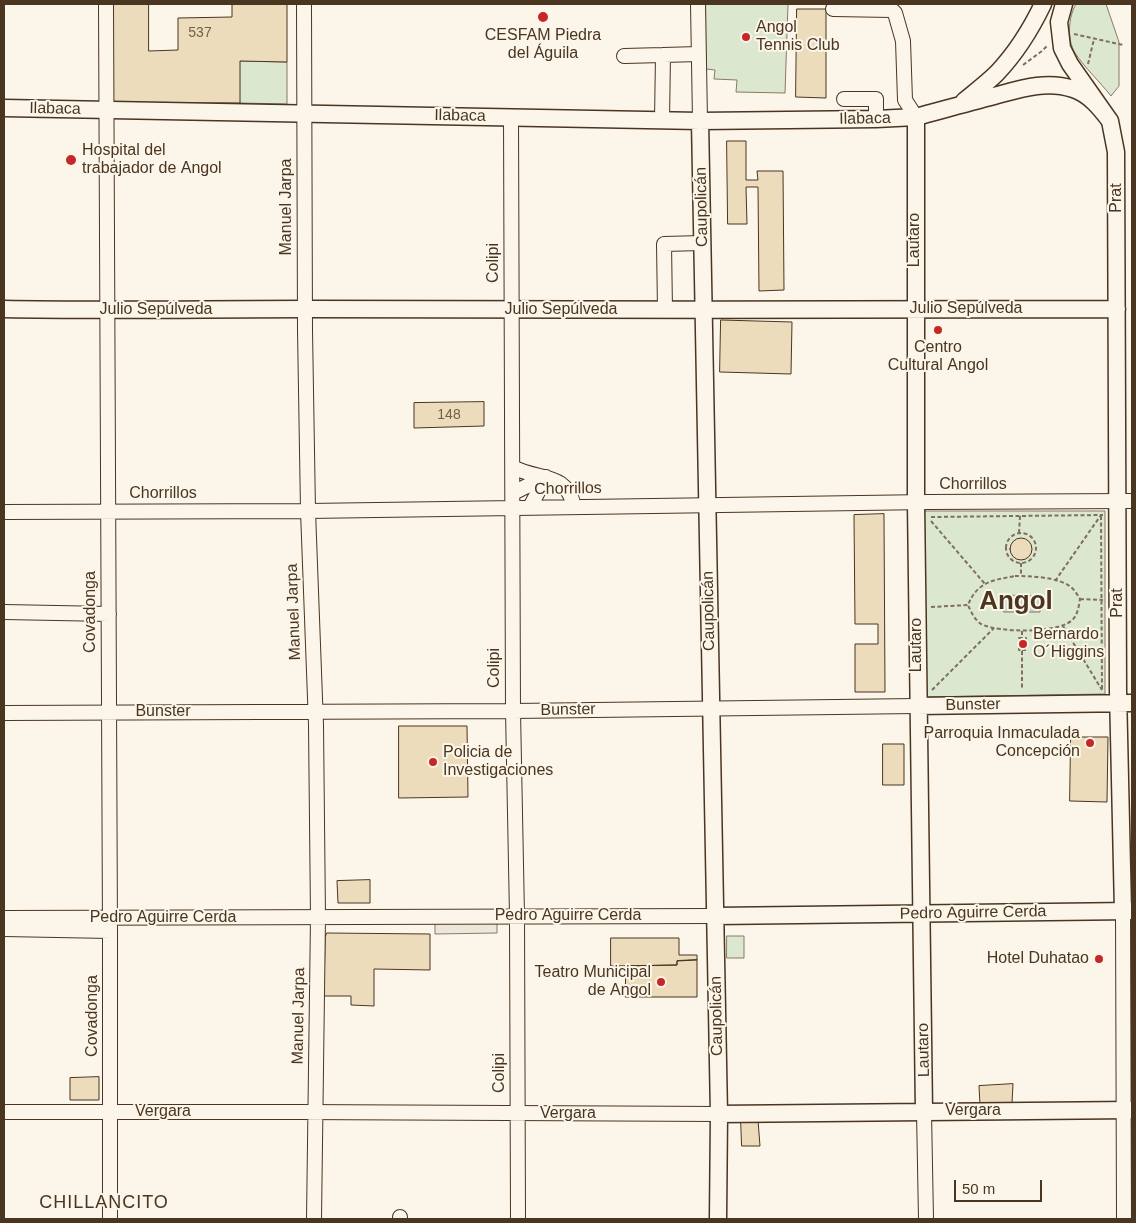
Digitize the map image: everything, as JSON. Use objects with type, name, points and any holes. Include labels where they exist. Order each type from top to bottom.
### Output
[{"type":"main road","points":[[960,104],[996,74],[1010,58],[1031,27],[1043,4]]},
{"type":"main road","name":"Prat","points":[[1064,4],[1059,22],[1059,32],[1066,56],[1110,121],[1116,152],[1118,504],[1110,600],[1114,700],[1128,911]]},
{"type":"main road","points":[[916,118],[960,104],[1019,89],[1050,85],[1074,89],[1084,94],[1094,101],[1110,121]]},
{"type":"main road","name":"Ilabaca","points":[[4,108],[700,121],[916,118]]},
{"type":"main road","name":"Lautaro","points":[[916,118],[914,309],[917,706],[924,1112]]},
{"type":"main road","name":"Caupolicán","points":[[700,121],[719,1114],[718,1219]]},
{"type":"main road","name":"Julio Sepúlveda","points":[[4,309],[106,311],[305,309],[512,311],[1118,309]]},
{"type":"main road","name":"Bunster","points":[[917,706],[1114,700]]},
{"type":"main road","name":"Pedro Aguirre Cerda","points":[[715,916],[1128,911]]},
{"type":"main road","name":"Vergara","points":[[719,1114],[1128,1110]]},
{"type":"street","name":"Covadonga","points":[[106,4],[110,1219]]},
{"type":"street","name":"Manuel Jarpa","points":[[304,4],[308,511],[315,712],[318,918],[314,1219]]},
{"type":"street","name":"Caupolicán","points":[[698,4],[700,121]]},
{"type":"street","points":[[833,9],[892,10],[895,13],[903,41],[905,100],[916,118]]},
{"type":"street","points":[[624,56],[700,54]]},
{"type":"street","points":[[662,120],[663,55]]},
{"type":"street","points":[[844,99],[876,99],[876,119]]},
{"type":"street","name":"Colipi","points":[[511,117],[513,711],[517,916],[518,1219]]},
{"type":"street","points":[[665,310],[664,244],[702,243]]},
{"type":"street","points":[[513,467],[529,475],[553,479],[566,488],[574,507]]},
{"type":"street","points":[[513,493],[546,477]]},
{"type":"street","points":[[530,507],[546,477]]},
{"type":"street","name":"Chorrillos","points":[[4,512],[308,511],[916,502],[1118,504]]},
{"type":"street","points":[[4,612],[109,614]]},
{"type":"street","name":"Bunster","points":[[4,713],[513,711],[917,706]]},
{"type":"street","name":"Prat","points":[[1124,1219],[1128,1110],[1128,911]]},
{"type":"street","name":"Pedro Aguirre Cerda","points":[[4,929],[318,918],[715,916]]},
{"type":"street","name":"Pedro Aguirre Cerda","points":[[4,918],[110,924]]},
{"type":"street","name":"Vergara","points":[[4,1112],[719,1114]]},
{"type":"street","name":"Lautaro","points":[[924,1112],[926,1219]]},
{"type":"path","points":[[1021,66],[1042,51],[1059,32],[1123,45]]},
{"type":"path","points":[[1080,78],[1085,72],[1090,59],[1094,39]]},
{"type":"path","points":[[1019,533],[1020,502]]},
{"type":"path","points":[[1055,581],[1101,515],[1118,504]]},
{"type":"path","points":[[985,584],[928,517],[1101,515],[1118,504]]},
{"type":"path","points":[[1101,515],[1110,600],[1114,700]]},
{"type":"path","points":[[1019,533],[1032,538],[1036,546],[1034,556],[1030,560],[1021,563],[1012,560],[1006,551],[1007,542],[1019,533]]},
{"type":"path","points":[[1021,563],[1021,576]]},
{"type":"path","points":[[1021,576],[1038,577],[1066,584],[1073,589],[1080,599],[1074,619],[1063,626],[1022,631],[994,628],[981,624],[972,615],[968,605],[972,596],[985,584],[998,579],[1021,576]]},
{"type":"path","points":[[1080,599],[1110,600]]},
{"type":"path","points":[[917,608],[968,605]]},
{"type":"path","points":[[1063,626],[1114,700]]},
{"type":"path","points":[[929,692],[994,628]]},
{"type":"path","points":[[1022,631],[1022,638],[1019,638],[1019,650],[1022,650],[1023,704]]},
{"type":"path","points":[[1022,638],[1026,638],[1026,650],[1022,650]]},
{"type":"green space","name":"Angol Tennis Club","points":[[706,4],[788,4],[785,93],[736,92],[737,80],[714,79],[715,70],[706,69]]},
{"type":"green space","points":[[1076,4],[1106,4],[1119,42],[1119,86],[1111,96],[1083,64],[1072,48],[1070,22]]},
{"type":"green space","points":[[240,61],[287,62],[287,104],[240,103]]},
{"type":"green space","points":[[925,511],[1105,511],[1105,694],[925,697]]},
{"type":"green space","points":[[727,936],[744,936],[744,958],[727,958]]},
{"type":"shaded area","points":[[1004,595],[1040,596],[1040,612],[1004,612]]},
{"type":"shaded area","points":[[497,919],[497,933],[435,934],[435,921]]},
{"type":"building","points":[[114,4],[287,4],[287,62],[240,61],[240,103],[111,103]]},
{"type":"building","points":[[149,4],[232,4],[232,17],[178,18],[178,50],[149,51]]},
{"type":"building","points":[[797,9],[826,9],[826,98],[796,97]]},
{"type":"building","points":[[727,141],[746,141],[746,180],[758,180],[757,171],[783,171],[784,290],[759,291],[758,187],[746,187],[747,224],[728,224]]},
{"type":"building","points":[[721,320],[792,322],[791,374],[720,372]]},
{"type":"building","points":[[484,402],[484,426],[414,428],[414,403]]},
{"type":"building","points":[[884,514],[885,692],[855,692],[855,644],[878,644],[878,624],[855,624],[854,515]]},
{"type":"building","points":[[1021,538],[1031,545],[1032,549],[1025,559],[1021,560],[1011,553],[1010,549],[1017,539]]},
{"type":"building","name":"Policia de Investigaciones","points":[[399,726],[467,726],[468,797],[399,798]]},
{"type":"building","points":[[1071,737],[1108,737],[1107,802],[1070,801]]},
{"type":"building","points":[[883,744],[904,744],[904,785],[883,785]]},
{"type":"building","points":[[370,880],[370,903],[338,903],[337,881]]},
{"type":"building","points":[[327,933],[430,934],[430,970],[374,969],[374,1006],[351,1005],[351,996],[324,996],[325,938]]},
{"type":"building","points":[[611,938],[679,938],[679,955],[697,955],[697,960],[677,961],[677,965],[611,966]]},
{"type":"building","name":"Teatro Municipal de Angol","points":[[697,960],[697,997],[625,997],[626,966],[677,965],[677,961]]},
{"type":"building","points":[[99,1077],[99,1100],[70,1100],[70,1078]]},
{"type":"building","points":[[1013,1084],[1012,1103],[980,1105],[979,1086]]},
{"type":"building","points":[[741,1120],[758,1120],[760,1146],[742,1146]]},
{"type":"place","name":"CESFAM Piedra del Águila","points":[[543,17]]},
{"type":"place","name":"Angol Tennis Club","points":[[746,37]]},
{"type":"place","name":"Hospital del trabajador de Angol","points":[[71,160]]},
{"type":"place","name":"Centro Cultural Angol","points":[[938,330]]},
{"type":"place","name":"Bernardo O´Higgins","points":[[1023,644]]},
{"type":"place","name":"Parroquia Inmaculada Concepción","points":[[1090,743]]},
{"type":"place","name":"Policia de Investigaciones","points":[[433,762]]},
{"type":"place","name":"Hotel Duhatao","points":[[1099,959]]},
{"type":"place","name":"Teatro Municipal de Angol","points":[[661,982]]},
{"type":"district","name":"Angol","points":[[1016,602]]},
{"type":"district","name":"CHILLANCITO","points":[[104,1203]]}]
